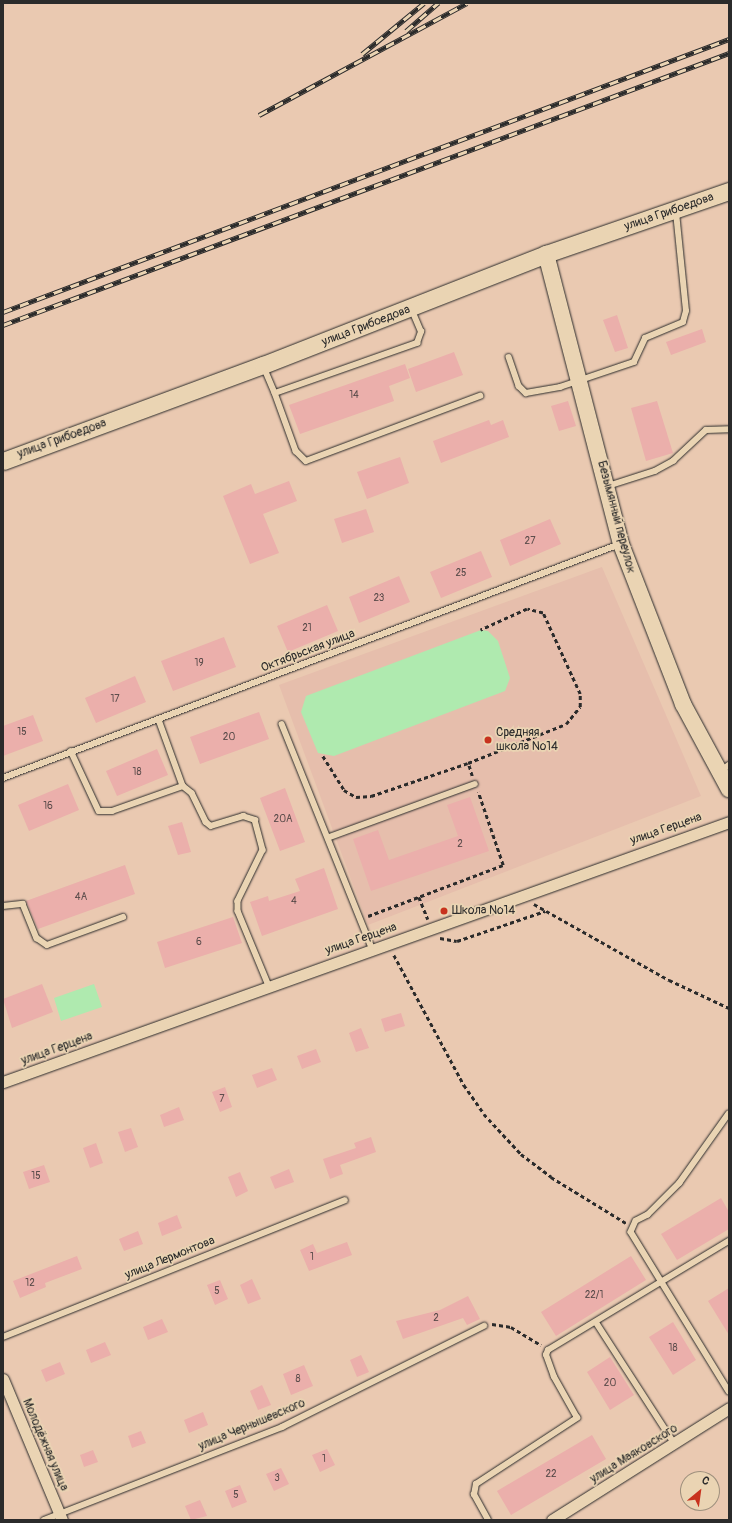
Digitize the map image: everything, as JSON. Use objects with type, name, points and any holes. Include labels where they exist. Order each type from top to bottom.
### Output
[{"type":"main road","name":"улица Грибоедова","points":[[3,461],[263,365],[546,254],[729,191]]},
{"type":"street","name":"Безымянный переулок","points":[[546,254],[608,486],[621,544],[683,704],[724,769],[729,790]]},
{"type":"street","name":"улица Герцена","points":[[3,1082],[372,948],[388,944],[519,894],[729,822]]},
{"type":"street","name":"Молодёжная улица","points":[[3,1379],[61,1517]]},
{"type":"street","name":"улица Маяковского","points":[[552,1520],[675,1444],[729,1408]]},
{"type":"lane","points":[[508,356],[519,386],[526,392],[579,382],[634,362],[645,338],[683,322],[686,311],[676,210]]},
{"type":"lane","points":[[275,393],[417,342],[421,332],[411,308]]},
{"type":"lane","points":[[263,365],[296,451],[306,461],[480,396]]},
{"type":"lane","points":[[608,486],[656,471],[673,461],[706,430],[729,429]]},
{"type":"lane","name":"Октябрьская улица","points":[[3,778],[621,544]]},
{"type":"lane","points":[[158,720],[183,786],[192,792],[206,822],[212,826],[243,816],[255,820],[263,850],[238,901],[238,910],[269,986]]},
{"type":"lane","points":[[282,724],[330,837],[372,948]]},
{"type":"lane","points":[[71,751],[96,808],[102,812],[183,786]]},
{"type":"lane","points":[[330,837],[475,784]]},
{"type":"lane","points":[[3,906],[23,904],[37,938],[47,945],[123,917]]},
{"type":"lane","points":[[729,1114],[680,1182],[648,1215],[631,1226],[630,1232],[665,1282],[729,1391]]},
{"type":"lane","name":"улица Лермонтова","points":[[3,1337],[345,1200]]},
{"type":"lane","points":[[488,1520],[474,1495],[476,1484],[577,1418],[554,1377],[546,1355],[548,1350],[665,1282],[729,1241]]},
{"type":"lane","points":[[596,1322],[675,1444]]},
{"type":"lane","name":"улица Чернышевского","points":[[44,1520],[61,1517],[282,1427],[484,1326]]},
{"type":"path","points":[[323,756],[344,790],[356,797],[371,796],[468,763],[566,724],[580,707],[580,694],[543,613],[527,609],[481,630]]},
{"type":"path","points":[[362,919],[503,866],[468,763]]},
{"type":"path","points":[[519,894],[545,911],[675,984],[729,1008]]},
{"type":"path","points":[[419,897],[432,927],[442,941],[448,942],[545,911]]},
{"type":"path","points":[[388,944],[464,1085],[484,1114],[521,1154],[551,1177],[631,1226]]},
{"type":"path","points":[[484,1326],[504,1324],[548,1350]]},
{"type":"shaded area","name":"Средняя школа №14","points":[[602,567],[701,796],[368,925],[279,685]]},
{"type":"green space","points":[[481,630],[488,631],[498,641],[510,678],[505,691],[334,756],[318,753],[301,712],[306,696]]},
{"type":"green space","points":[[94,984],[102,1007],[61,1021],[54,998]]},
{"type":"building","points":[[617,315],[628,348],[615,352],[603,320]]},
{"type":"building","points":[[702,329],[706,342],[671,355],[666,342]]},
{"type":"building","points":[[454,352],[463,375],[416,392],[408,369]]},
{"type":"building","points":[[405,364],[410,378],[389,386],[394,401],[300,434],[289,405]]},
{"type":"building","points":[[568,401],[576,426],[559,431],[551,406]]},
{"type":"building","points":[[657,401],[673,453],[646,461],[631,408]]},
{"type":"building","points":[[489,420],[491,425],[503,420],[509,437],[441,463],[433,441]]},
{"type":"building","points":[[400,457],[409,483],[367,499],[357,472]]},
{"type":"building","points":[[289,481],[297,501],[263,514],[279,553],[250,564],[223,496],[251,484],[255,494]]},
{"type":"building","points":[[366,509],[374,532],[342,543],[334,519]]},
{"type":"building","points":[[550,519],[561,544],[510,566],[500,540]]},
{"type":"building","points":[[481,551],[492,577],[441,598],[430,572]]},
{"type":"building","points":[[399,576],[410,602],[359,623],[349,597]]},
{"type":"building","points":[[327,605],[338,631],[288,652],[277,626]]},
{"type":"building","points":[[224,637],[236,667],[173,691],[161,661]]},
{"type":"building","points":[[135,676],[146,702],[96,723],[85,698]]},
{"type":"building","points":[[259,712],[269,739],[200,764],[190,737]]},
{"type":"building","points":[[33,715],[43,741],[3,756],[3,726]]},
{"type":"building","points":[[157,749],[168,775],[117,796],[106,771]]},
{"type":"building","points":[[68,784],[79,810],[29,831],[18,805]]},
{"type":"building","points":[[285,788],[305,842],[280,851],[260,798]]},
{"type":"building","points":[[470,797],[489,851],[371,891],[353,839],[378,830],[389,860],[458,836],[447,805]]},
{"type":"building","points":[[182,822],[191,852],[178,855],[168,826]]},
{"type":"building","points":[[125,865],[135,894],[38,929],[26,901]]},
{"type":"building","points":[[324,868],[338,909],[262,936],[250,902],[268,896],[269,901],[300,891],[295,879]]},
{"type":"building","points":[[233,917],[242,943],[165,968],[157,942]]},
{"type":"building","points":[[42,984],[53,1012],[12,1028],[3,999]]},
{"type":"building","points":[[401,1013],[405,1026],[385,1032],[381,1019]]},
{"type":"building","points":[[361,1028],[369,1048],[356,1052],[349,1033]]},
{"type":"building","points":[[316,1049],[321,1062],[302,1069],[297,1056]]},
{"type":"building","points":[[272,1068],[277,1080],[257,1088],[252,1075]]},
{"type":"building","points":[[225,1087],[232,1107],[220,1112],[212,1092]]},
{"type":"building","points":[[179,1107],[184,1120],[164,1127],[160,1115]]},
{"type":"building","points":[[131,1128],[138,1147],[125,1152],[118,1132]]},
{"type":"building","points":[[371,1137],[376,1152],[340,1165],[343,1174],[330,1179],[323,1159],[356,1148],[354,1143]]},
{"type":"building","points":[[96,1143],[103,1163],[90,1168],[83,1148]]},
{"type":"building","points":[[44,1165],[50,1182],[29,1189],[23,1172]]},
{"type":"building","points":[[289,1169],[294,1182],[275,1189],[270,1177]]},
{"type":"building","points":[[240,1172],[248,1191],[236,1197],[228,1177]]},
{"type":"building","points":[[721,1198],[729,1212],[729,1229],[677,1260],[661,1234]]},
{"type":"building","points":[[177,1215],[182,1228],[162,1236],[158,1223]]},
{"type":"building","points":[[138,1231],[143,1244],[124,1251],[119,1239]]},
{"type":"building","points":[[347,1242],[352,1255],[309,1271],[300,1250],[313,1244],[317,1253]]},
{"type":"building","points":[[77,1256],[82,1269],[45,1283],[46,1287],[20,1298],[13,1281]]},
{"type":"building","points":[[631,1256],[646,1280],[556,1336],[541,1312]]},
{"type":"building","points":[[252,1279],[261,1299],[248,1304],[240,1285]]},
{"type":"building","points":[[220,1280],[228,1299],[215,1305],[207,1285]]},
{"type":"building","points":[[729,1288],[729,1335],[708,1301]]},
{"type":"building","points":[[468,1296],[480,1319],[467,1325],[463,1318],[403,1339],[396,1321],[440,1310]]},
{"type":"building","points":[[162,1319],[168,1332],[148,1340],[143,1327]]},
{"type":"building","points":[[673,1322],[696,1360],[673,1375],[649,1337]]},
{"type":"building","points":[[105,1342],[111,1355],[91,1363],[86,1350]]},
{"type":"building","points":[[361,1355],[369,1372],[357,1377],[350,1360]]},
{"type":"building","points":[[610,1357],[634,1395],[610,1410],[587,1372]]},
{"type":"building","points":[[60,1362],[65,1374],[46,1382],[41,1370]]},
{"type":"building","points":[[304,1365],[313,1386],[291,1395],[283,1374]]},
{"type":"building","points":[[262,1385],[271,1405],[258,1410],[250,1391]]},
{"type":"building","points":[[203,1412],[208,1425],[189,1433],[184,1420]]},
{"type":"building","points":[[141,1431],[146,1443],[132,1448],[128,1436]]},
{"type":"building","points":[[592,1435],[606,1459],[511,1515],[497,1491]]},
{"type":"building","points":[[327,1449],[335,1465],[320,1472],[312,1455]]},
{"type":"building","points":[[93,1450],[98,1462],[84,1467],[80,1455]]},
{"type":"building","points":[[281,1468],[289,1484],[274,1491],[266,1474]]},
{"type":"building","points":[[240,1485],[247,1502],[232,1508],[225,1491]]},
{"type":"building","points":[[200,1500],[207,1516],[191,1520],[185,1506]]},
{"type":"railway","points":[[362,54],[424,3]]},
{"type":"railway","points":[[406,31],[438,3]]},
{"type":"railway","points":[[259,115],[467,3]]},
{"type":"railway","points":[[3,312],[729,39]]},
{"type":"railway","points":[[3,325],[729,53]]},
{"type":"place","name":"Средняя школа №14","points":[[488,740]]},
{"type":"place","name":"Школа №14","points":[[444,911]]}]
